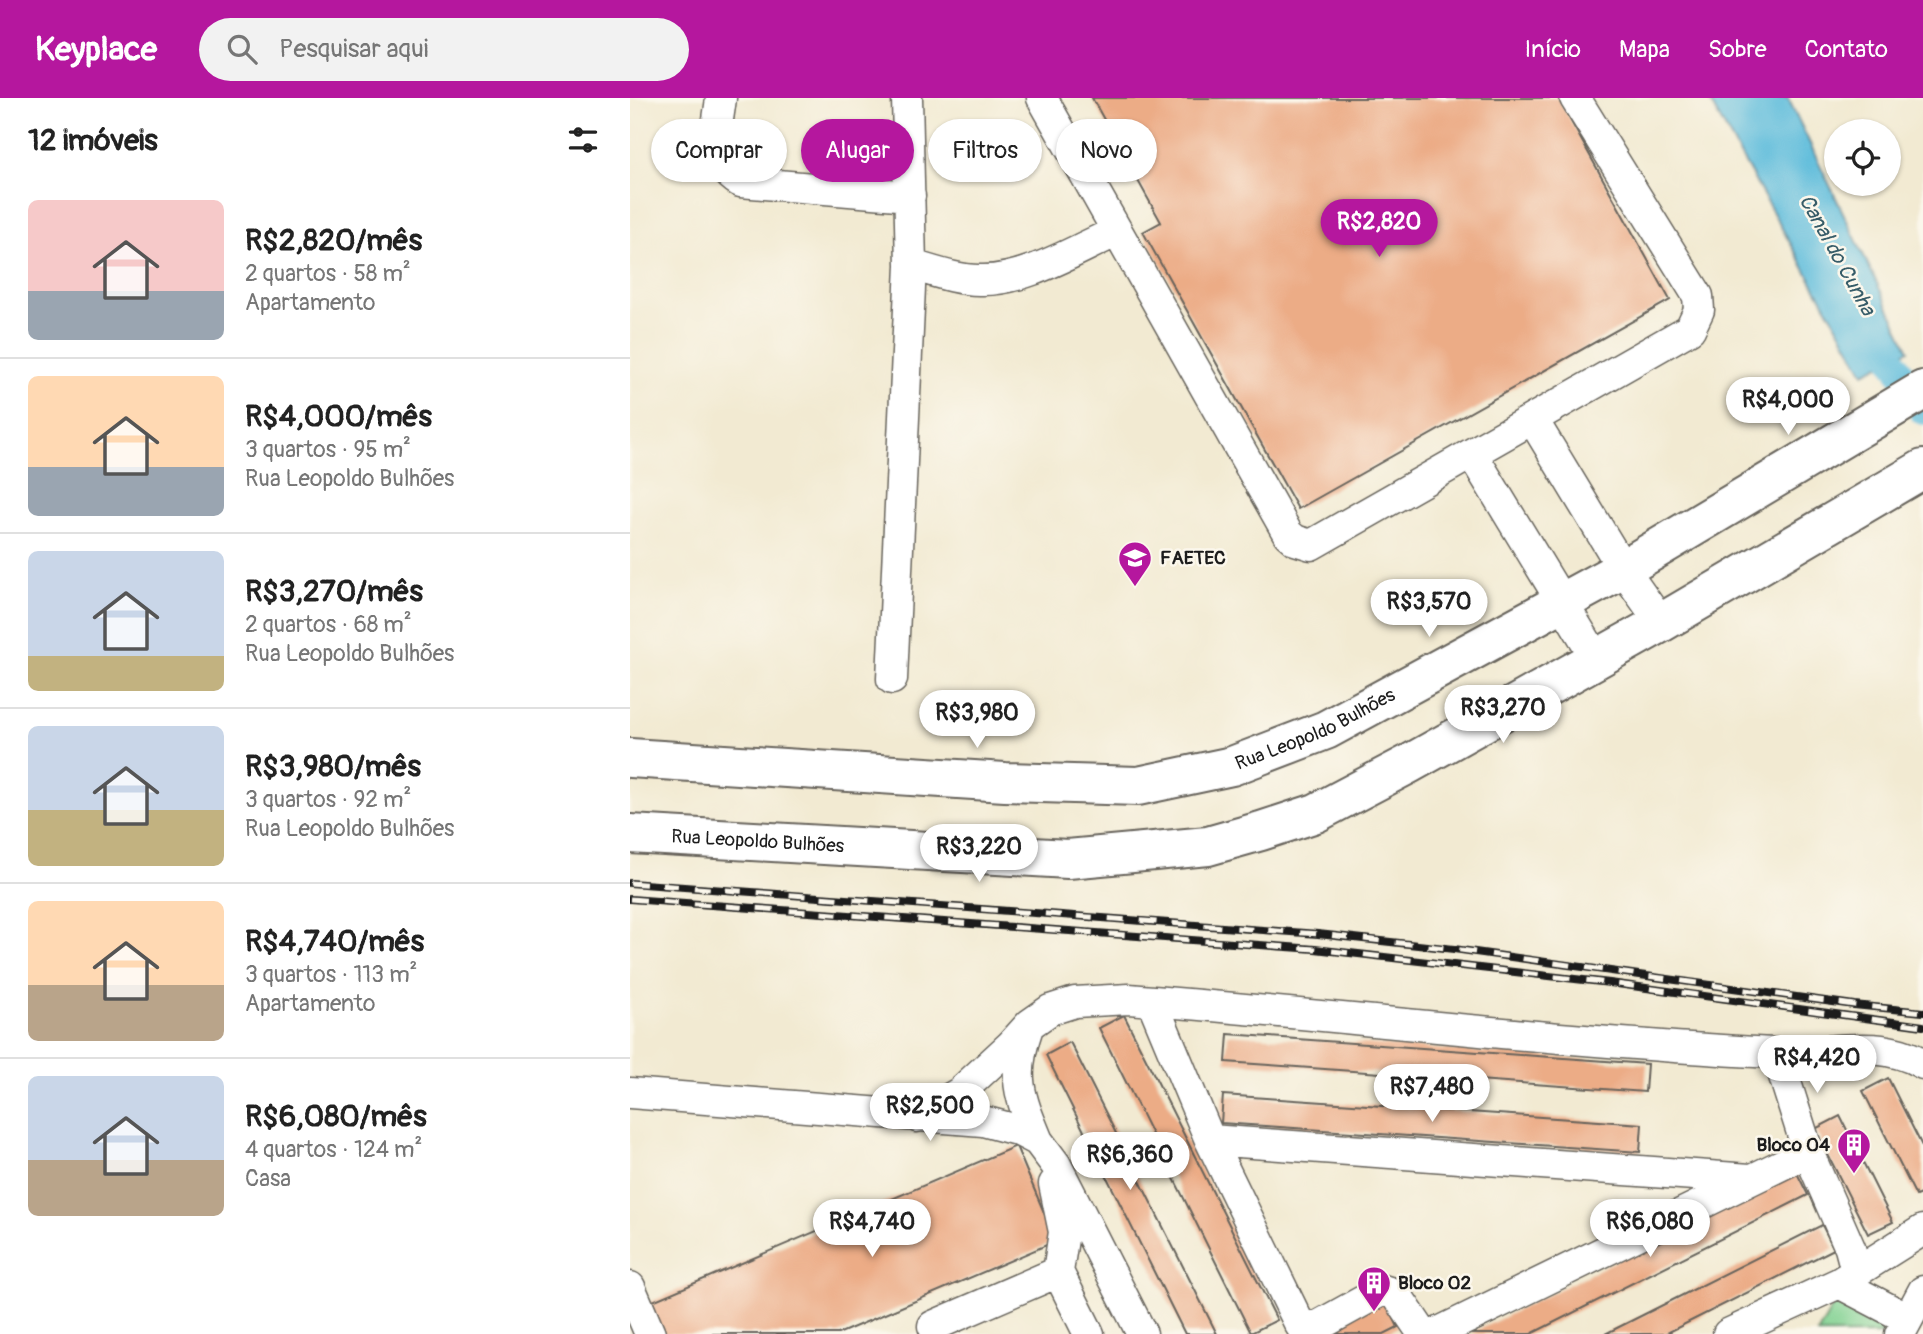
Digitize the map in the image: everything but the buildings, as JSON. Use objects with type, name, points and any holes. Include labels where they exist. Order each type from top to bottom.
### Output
[{"type":"main road","name":"Rua Leopoldo Bulhões","points":[[630,758],[1005,782],[1138,786],[1232,766],[1326,730],[1623,569],[1923,390]]},
{"type":"main road","name":"Rua Leopoldo Bulhões","points":[[630,834],[1068,859],[1208,846],[1316,813],[1409,764],[1661,623],[1923,469]]},
{"type":"street","points":[[721,98],[716,148],[719,161],[727,173],[740,182],[910,196]]},
{"type":"street","points":[[892,679],[911,265],[907,98]]},
{"type":"street","points":[[1042,98],[1288,534],[1295,540],[1311,545],[1690,329],[1699,310],[1698,296],[1576,98]]},
{"type":"street","points":[[911,265],[964,279],[1000,279],[1024,273],[1116,232]]},
{"type":"street","points":[[1533,420],[1623,569],[1661,623]]},
{"type":"street","points":[[1472,454],[1597,658]]},
{"type":"street","points":[[917,1117],[959,1093],[1012,1045],[1030,1024],[1050,1010],[1075,1002],[1129,999],[1777,1054],[1863,1049],[1895,1051],[1923,1064]]},
{"type":"street","points":[[1152,1000],[1210,1140],[1300,1325],[1316,1327],[1383,1290],[1390,1290],[1396,1294],[1423,1334]]},
{"type":"street","points":[[1030,1024],[1023,1042],[1018,1076],[1020,1098],[1043,1147],[1065,1232],[1058,1272],[1089,1334]]},
{"type":"street","points":[[1777,1054],[1808,1153],[1850,1248],[1847,1277]]},
{"type":"street","points":[[630,1093],[984,1121],[1017,1130],[1043,1147],[1056,1165],[1142,1334]]},
{"type":"street","points":[[1210,1140],[1751,1179]]},
{"type":"street","points":[[1435,1334],[1808,1153]]},
{"type":"street","points":[[1728,1334],[1847,1277],[1923,1230]]},
{"type":"street","points":[[933,1332],[1058,1272]]},
{"type":"street","points":[[1847,1277],[1904,1327],[1923,1291]]},
{"type":"street","points":[[630,1287],[650,1334]]},
{"type":"green space","points":[[1838,1297],[1893,1330],[1891,1334],[1817,1334]]},
{"type":"water","name":"Canal do Cunha","points":[[1708,98],[1788,98],[1824,173],[1824,196],[1835,196],[1909,350],[1864,373]]},
{"type":"waterway","name":"Canal do Cunha","points":[[1873,326],[1923,411]]},
{"type":"railway","points":[[630,883],[1318,934],[1454,949],[1854,1005],[1923,1012]]},
{"type":"railway","points":[[630,899],[1315,949],[1610,983],[1923,1026]]},
{"type":"place","name":"FAETEC","points":[[1135,588]]},
{"type":"place","name":"Bloco 04","points":[[1854,1175]]},
{"type":"place","name":"Bloco 02","points":[[1374,1313]]}]
